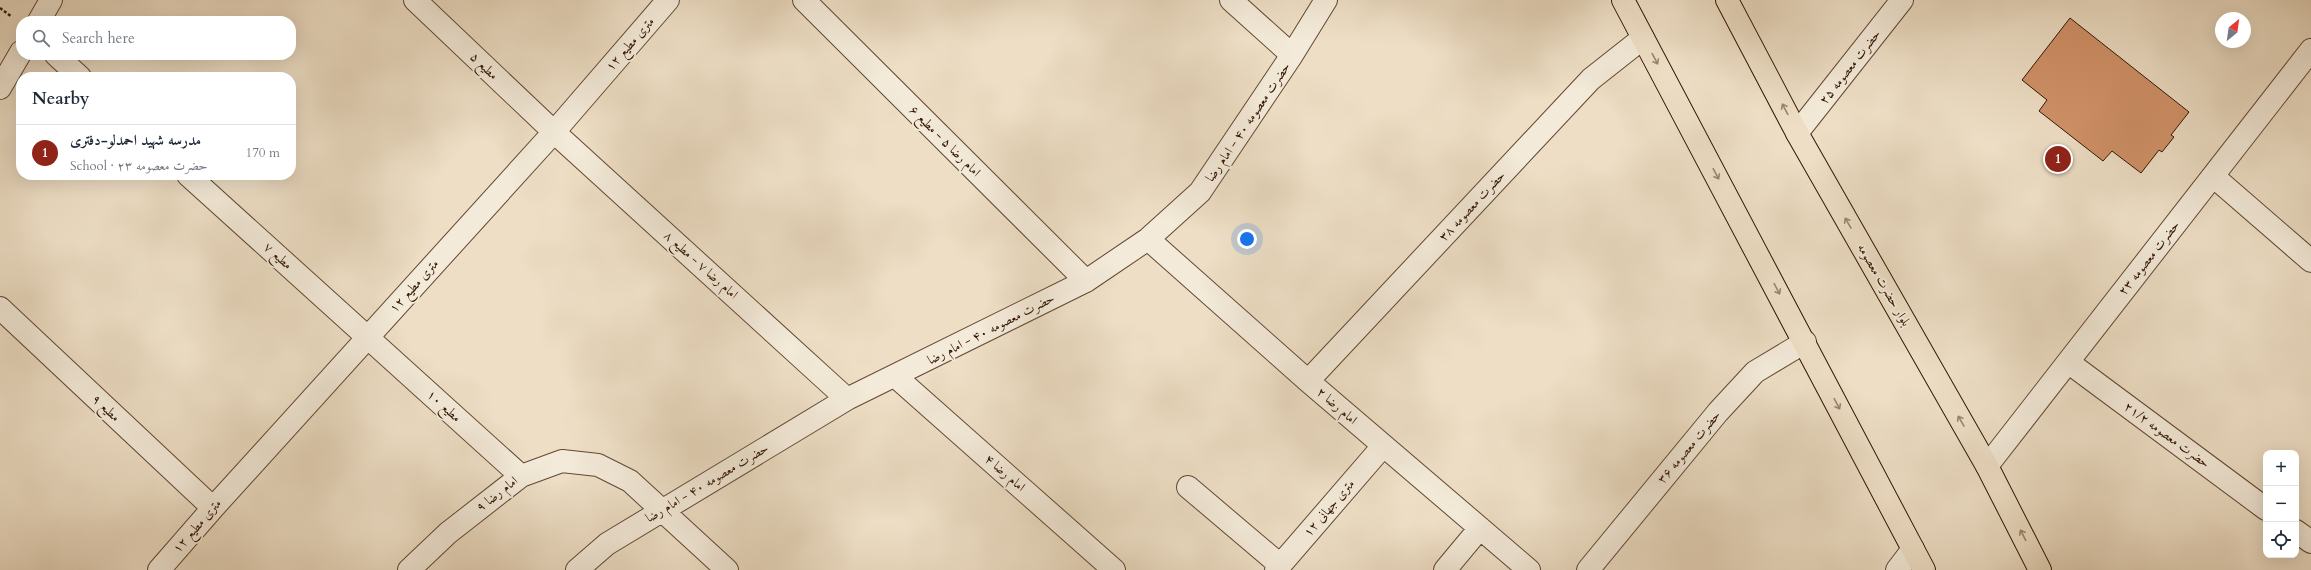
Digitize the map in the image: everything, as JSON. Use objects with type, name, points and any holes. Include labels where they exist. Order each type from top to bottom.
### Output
[{"type":"main road","points":[[1623,0],[1805,342],[1924,570]]},
{"type":"main road","name":"بلوار حضرت معصومه","points":[[1727,0],[1797,133],[1987,466],[2040,570]]},
{"type":"street","points":[[42,16],[51,0]]},
{"type":"street","name":"مطیع ۵","points":[[415,0],[554,132]]},
{"type":"street","name":"۱۲ متری مطیع","points":[[159,570],[213,508],[554,132],[668,0]]},
{"type":"street","name":"امام رضا ۵ - مطیع ۶","points":[[804,0],[1086,281]]},
{"type":"street","points":[[1231,0],[1292,55]]},
{"type":"street","name":"حضرت معصومه ۴۰ - امام رضا","points":[[577,570],[607,544],[847,398],[895,376],[1086,281],[1148,238],[1200,192],[1292,55],[1326,0]]},
{"type":"street","name":"حضرت معصومه ۲۵","points":[[1797,133],[1902,0]]},
{"type":"street","name":"حضرت معصومه ۳۸","points":[[1308,381],[1591,79],[1643,38]]},
{"type":"street","name":"حضرت معصومه ۲۳","points":[[1987,466],[2311,50]]},
{"type":"street","points":[[0,88],[16,60]]},
{"type":"street","points":[[61,60],[75,72]]},
{"type":"street","name":"امام رضا ۷ - مطیع ۸","points":[[554,132],[847,398]]},
{"type":"street","points":[[2213,176],[2311,261]]},
{"type":"street","name":"مطیع ۷","points":[[194,180],[368,337]]},
{"type":"street","name":"امام رضا ۲","points":[[1148,238],[1308,381],[1529,570]]},
{"type":"street","name":"مطیع ۹","points":[[0,308],[213,508]]},
{"type":"street","name":"مطیع ۱۰","points":[[368,337],[521,476]]},
{"type":"street","name":"حضرت معصومه ۳۶","points":[[1588,570],[1718,412],[1756,372],[1805,342]]},
{"type":"street","name":"حضرت معصومه ۲۱/۲","points":[[2068,362],[2263,507]]},
{"type":"street","name":"امام رضا ۴","points":[[895,376],[1114,570]]},
{"type":"street","name":"۱۲ متری جهانی","points":[[1278,567],[1383,446]]},
{"type":"street","name":"امام رضا ۹","points":[[409,570],[448,532],[521,476],[562,461],[598,465],[630,481],[660,511],[727,570]]},
{"type":"street","points":[[1188,487],[1278,567]]},
{"type":"street","points":[[1445,570],[1480,528]]},
{"type":"street","points":[[2299,533],[2311,542]]},
{"type":"street","points":[[1897,570],[1913,549]]},
{"type":"building","points":[[2070,18],[2189,112],[2171,135],[2174,137],[2162,152],[2159,150],[2141,173],[2112,151],[2103,161],[2039,111],[2047,100],[2022,80]]},
{"type":"place","name":"مدرسه شهید احمدلو-دفتری","points":[[2058,159]]}]
